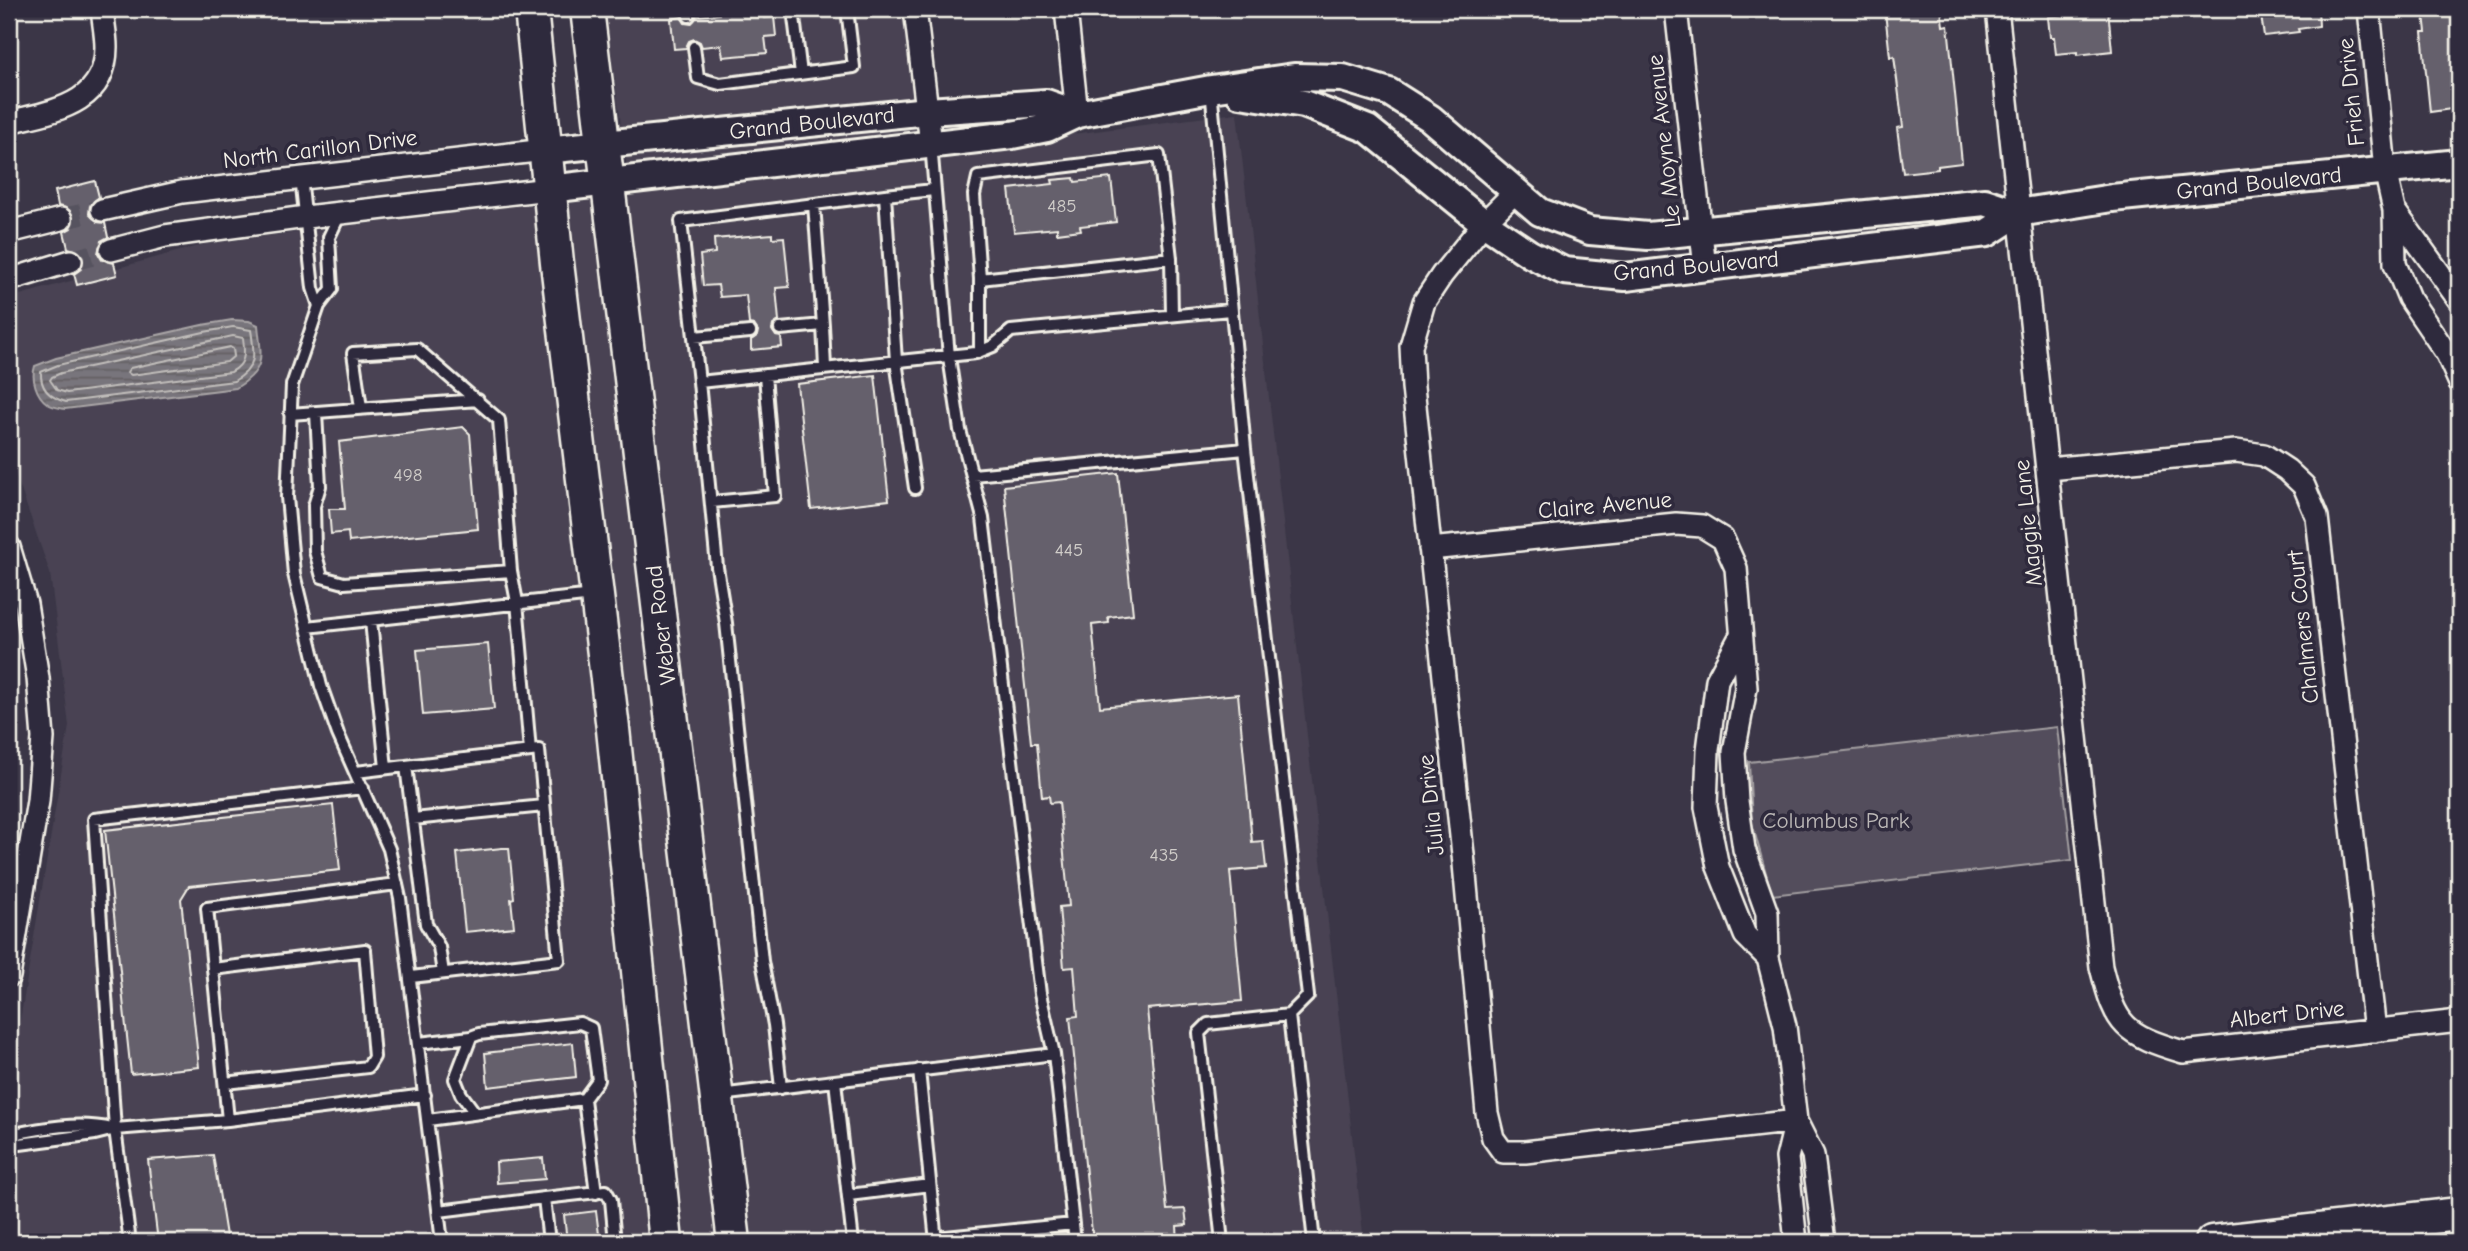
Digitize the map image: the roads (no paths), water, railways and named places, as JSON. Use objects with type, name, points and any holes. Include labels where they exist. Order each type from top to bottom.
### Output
[{"type":"main road","points":[[531,9],[549,190],[613,729],[666,1242]]},
{"type":"main road","name":"Weber Road","points":[[587,9],[734,1242]]},
{"type":"main road","points":[[2212,1242],[2459,1214]]},
{"type":"street","points":[[9,122],[68,107],[86,95],[102,74],[106,48],[102,9]]},
{"type":"street","points":[[915,9],[931,144]]},
{"type":"street","points":[[1066,9],[1077,114]]},
{"type":"street","name":"Le Moyne Avenue","points":[[1676,9],[1705,268]]},
{"type":"street","name":"Maggie Lane","points":[[1997,9],[2101,967],[2110,1004],[2125,1027]]},
{"type":"street","name":"Frieh Drive","points":[[2369,9],[2385,170],[2394,210],[2395,264],[2410,299],[2447,355],[2459,382]]},
{"type":"street","name":"Grand Boulevard","points":[[549,190],[990,138],[1047,128],[1077,114],[1211,89],[1294,78],[1343,78],[1390,92],[1430,118],[1540,212],[1590,231],[1648,236],[1985,202],[2018,213]]},
{"type":"street","name":"Grand Boulevard","points":[[1211,89],[1304,104],[1368,129],[1484,223],[1530,254],[1564,271],[1625,277],[1987,233],[2018,213],[2112,198],[2459,163]]},
{"type":"street","name":"Grand Boulevard","points":[[545,150],[928,111],[1046,103],[1077,114]]},
{"type":"street","name":"North Carillon Drive","points":[[102,210],[182,192],[545,150]]},
{"type":"street","points":[[111,250],[166,236],[306,217],[549,190]]},
{"type":"street","name":"Julia Drive","points":[[1516,191],[1484,223],[1442,275],[1424,302],[1411,346],[1412,387],[1464,864],[1487,1113],[1493,1138],[1503,1152],[1525,1152],[1796,1121]]},
{"type":"street","name":"Frieh Drive","points":[[2394,210],[2459,300]]},
{"type":"street","points":[[9,232],[61,219]]},
{"type":"street","points":[[9,281],[71,261]]},
{"type":"street","name":"Chalmers Court","points":[[2049,470],[2236,451],[2264,455],[2287,470],[2304,486],[2317,517],[2375,1031]]},
{"type":"street","name":"Claire Avenue","points":[[1430,549],[1676,524],[1702,526],[1723,539],[1736,568],[1746,688],[1734,752],[1737,801],[1744,849],[1767,913],[1768,958],[1785,1026],[1796,1121],[1787,1158],[1796,1242]]},
{"type":"street","points":[[9,547],[26,604],[38,678],[43,738],[38,801],[9,976]]},
{"type":"street","name":"Claire Avenue","points":[[1740,637],[1717,680],[1707,750],[1706,807],[1718,867],[1740,924],[1745,935],[1768,958]]},
{"type":"street","name":"Albert Drive","points":[[2125,1027],[2154,1043],[2183,1052],[2459,1021]]},
{"type":"street","name":"Claire Avenue","points":[[1796,1121],[1814,1155],[1824,1242]]},
{"type":"lane","points":[[793,9],[801,74]]},
{"type":"lane","points":[[694,47],[698,78],[720,84],[854,68],[847,9]]},
{"type":"lane","points":[[1211,89],[1230,310],[1308,996],[1289,1014],[1208,1024],[1199,1033],[1222,1242]]},
{"type":"lane","points":[[931,144],[948,357],[960,430],[983,518],[1040,994],[1054,1054],[1075,1242]]},
{"type":"lane","points":[[980,351],[980,279],[974,195],[978,177],[1159,155],[1171,258],[1172,315]]},
{"type":"lane","points":[[301,177],[313,288],[319,306]]},
{"type":"lane","points":[[781,1088],[774,1025],[762,961],[681,221],[934,190]]},
{"type":"lane","points":[[885,195],[896,362],[915,488]]},
{"type":"lane","points":[[814,204],[825,368]]},
{"type":"lane","points":[[340,214],[329,237],[332,289],[319,306],[292,385],[287,497],[294,574],[321,686],[338,734],[389,849],[397,884],[411,977],[442,1242]]},
{"type":"lane","points":[[980,279],[1171,258]]},
{"type":"lane","points":[[699,382],[948,357],[993,346],[1011,331],[1230,310]]},
{"type":"lane","points":[[780,329],[823,326]]},
{"type":"lane","points":[[694,337],[750,332]]},
{"type":"lane","points":[[361,408],[353,353],[417,349],[499,420],[511,571],[517,602],[530,751]]},
{"type":"lane","points":[[712,502],[775,496],[765,375]]},
{"type":"lane","points":[[290,414],[478,400]]},
{"type":"lane","points":[[316,412],[320,486],[314,506],[315,551],[322,577],[344,583],[511,571]]},
{"type":"lane","points":[[973,475],[1245,449]]},
{"type":"lane","points":[[307,627],[597,594]]},
{"type":"lane","points":[[372,621],[386,768]]},
{"type":"lane","points":[[356,772],[539,750],[559,960],[411,977]]},
{"type":"lane","points":[[406,766],[426,924],[439,947],[443,973]]},
{"type":"lane","points":[[130,1242],[115,1129],[94,819],[363,788]]},
{"type":"lane","points":[[413,819],[544,806]]},
{"type":"lane","points":[[228,1120],[207,908],[397,884]]},
{"type":"lane","points":[[213,969],[365,950],[374,1057],[368,1067],[225,1083]]},
{"type":"lane","points":[[1289,1014],[1314,1242]]},
{"type":"lane","points":[[419,1044],[479,1034],[580,1023],[591,1028],[598,1080],[584,1099],[596,1193]]},
{"type":"lane","points":[[471,1037],[455,1079],[461,1094],[475,1113]]},
{"type":"lane","points":[[717,1096],[1054,1054]]},
{"type":"lane","points":[[919,1070],[936,1240],[1073,1224]]},
{"type":"lane","points":[[835,1081],[853,1242]]},
{"type":"lane","points":[[9,1143],[20,1144],[115,1129],[228,1120],[425,1096]]},
{"type":"lane","points":[[428,1120],[584,1099]]},
{"type":"lane","points":[[9,1135],[94,1124],[115,1129]]},
{"type":"lane","points":[[849,1195],[930,1185]]},
{"type":"lane","points":[[439,1212],[606,1191],[611,1200],[615,1242]]},
{"type":"lane","points":[[544,1198],[549,1242]]},
{"type":"lane","points":[[1019,1230],[1020,1242]]},
{"type":"water","points":[[232,320],[249,321],[258,325],[261,354],[253,375],[236,388],[65,409],[48,404],[40,396],[36,386],[35,366],[56,358]]},
{"type":"tunnel","points":[[61,219],[102,210]]},
{"type":"tunnel","points":[[71,261],[111,250]]},
{"type":"park label","name":"Columbus Park","points":[[1836,820]]}]
